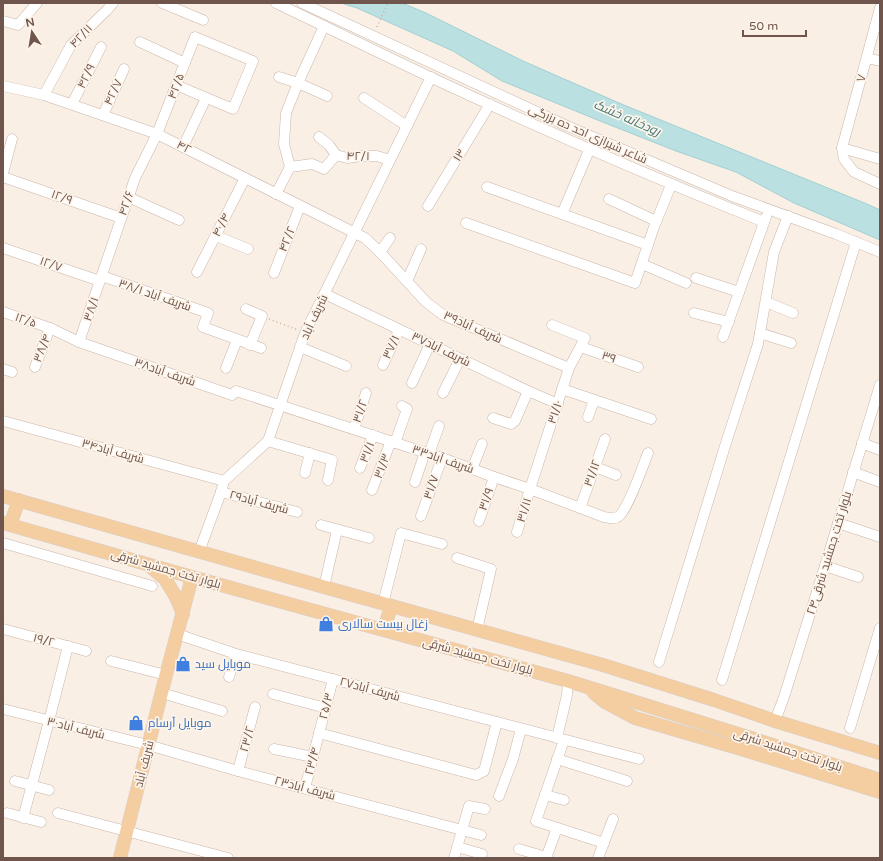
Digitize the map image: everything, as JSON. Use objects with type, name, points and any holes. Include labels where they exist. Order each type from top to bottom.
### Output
[{"type":"main road","name":"بلوار تخت جمشید شرقی","points":[[3,496],[603,665],[775,721],[880,753]]},
{"type":"main road","points":[[6,524],[18,500]]},
{"type":"main road","name":"بلوار تخت جمشید شرقی","points":[[6,524],[568,681],[880,780]]},
{"type":"main road","points":[[147,564],[165,579],[176,597],[183,614]]},
{"type":"main road","name":"شریف آباد","points":[[120,858],[192,577]]},
{"type":"main road","points":[[384,630],[387,605]]},
{"type":"main road","points":[[586,687],[606,702],[635,718],[741,748],[880,792]]},
{"type":"street","points":[[27,14],[30,3]]},
{"type":"street","points":[[3,21],[18,25],[37,3]]},
{"type":"street","name":"۴۲/۱۱","points":[[44,95],[71,45],[113,3]]},
{"type":"street","points":[[162,3],[203,20]]},
{"type":"street","points":[[276,3],[490,104],[671,184],[764,222]]},
{"type":"street","name":"شاعر شیرازی احد ده بزرگی","points":[[302,3],[565,125],[732,196],[880,252]]},
{"type":"street","name":"۷","points":[[842,148],[880,8]]},
{"type":"street","points":[[276,194],[290,166],[284,144],[286,112],[324,26]]},
{"type":"street","name":"۴۲/۵","points":[[158,134],[195,37],[253,61],[233,109],[206,98]]},
{"type":"street","points":[[140,42],[185,63]]},
{"type":"street","name":"۴۲/۹","points":[[72,104],[101,47]]},
{"type":"street","points":[[866,58],[880,61]]},
{"type":"street","name":"۴۲/۷","points":[[102,115],[124,69]]},
{"type":"street","points":[[279,77],[298,83],[327,96]]},
{"type":"street","name":"شریف آباد","points":[[224,481],[268,441],[306,333],[431,77]]},
{"type":"street","points":[[176,85],[206,98],[184,147]]},
{"type":"street","name":"۴۲","points":[[3,86],[44,95],[158,134],[354,233]]},
{"type":"street","points":[[364,98],[407,126]]},
{"type":"street","name":"۱۳","points":[[428,206],[490,104]]},
{"type":"street","name":"۴۲/۶","points":[[101,279],[135,178],[158,134]]},
{"type":"street","points":[[319,137],[329,144],[336,156]]},
{"type":"street","points":[[3,173],[12,139]]},
{"type":"street","points":[[562,214],[590,148]]},
{"type":"street","points":[[880,159],[842,148],[844,159],[854,172],[880,184]]},
{"type":"street","name":"۴۲/۱","points":[[290,166],[312,164],[324,169],[336,156],[347,158],[377,156],[390,160]]},
{"type":"street","name":"۱۲/۹","points":[[3,177],[121,218]]},
{"type":"street","name":"۴۰/۴","points":[[197,272],[245,178]]},
{"type":"street","points":[[466,223],[635,283],[656,221],[671,184]]},
{"type":"street","points":[[486,187],[648,245]]},
{"type":"street","points":[[128,197],[179,220]]},
{"type":"street","points":[[608,199],[656,221]]},
{"type":"street","name":"۴۲/۲","points":[[274,273],[300,206]]},
{"type":"street","points":[[723,338],[768,209]]},
{"type":"street","points":[[659,662],[758,344],[774,252],[788,216]]},
{"type":"street","name":"شریف آباد۳۹","points":[[354,233],[365,238],[426,302],[443,315],[569,368]]},
{"type":"street","points":[[216,236],[248,250]]},
{"type":"street","points":[[380,252],[390,238]]},
{"type":"street","points":[[722,680],[856,242]]},
{"type":"street","name":"۱۲/۷","points":[[3,248],[101,279]]},
{"type":"street","points":[[407,281],[421,249]]},
{"type":"street","points":[[642,264],[686,283]]},
{"type":"street","points":[[696,278],[739,292]]},
{"type":"street","name":"۳۸/۱ شریف آباد","points":[[101,279],[208,313],[204,327],[237,340]]},
{"type":"street","name":"۳۸/۱","points":[[79,342],[101,279]]},
{"type":"street","name":"شریف آباد۳۷","points":[[324,294],[558,404]]},
{"type":"street","points":[[766,302],[794,312]]},
{"type":"street","points":[[246,309],[262,316],[250,345]]},
{"type":"street","name":"۱۲/۵","points":[[3,312],[50,328]]},
{"type":"street","points":[[694,313],[729,322]]},
{"type":"street","name":"۳۹","points":[[552,325],[583,342],[638,367]]},
{"type":"street","name":"شریف آباد۳۸","points":[[50,328],[79,342],[232,395],[236,391],[280,405]]},
{"type":"street","name":"۳۸/۴","points":[[35,367],[50,328]]},
{"type":"street","name":"۳۷/۱","points":[[383,365],[399,330]]},
{"type":"street","points":[[760,333],[791,343]]},
{"type":"street","points":[[226,368],[237,340],[261,348]]},
{"type":"street","name":"۳۱/۱۰","points":[[530,489],[569,368],[583,342]]},
{"type":"street","points":[[412,383],[430,344]]},
{"type":"street","points":[[300,347],[346,366]]},
{"type":"street","points":[[443,394],[460,358]]},
{"type":"street","name":"بلوار تخت جمشید شرقی۲۴","points":[[775,721],[825,566],[862,443],[878,401],[880,385]]},
{"type":"street","points":[[562,389],[651,419]]},
{"type":"street","points":[[493,418],[511,424],[515,421],[528,391]]},
{"type":"street","name":"۳۱/۲","points":[[354,429],[366,393]]},
{"type":"street","points":[[588,417],[594,400]]},
{"type":"street","name":"شریف آباد۳۳","points":[[280,405],[442,458],[613,519],[620,515],[627,505],[648,453]]},
{"type":"street","name":"۳۱/۳","points":[[372,490],[407,409],[402,406]]},
{"type":"street","name":"شریف آباد۳۴","points":[[3,421],[224,481]]},
{"type":"street","points":[[415,482],[439,426]]},
{"type":"street","name":"۳۱/۱","points":[[360,468],[373,435]]},
{"type":"street","name":"۳۱/۱۲","points":[[580,508],[605,439]]},
{"type":"street","points":[[268,441],[332,460],[328,480]]},
{"type":"street","points":[[862,443],[880,450]]},
{"type":"street","points":[[472,469],[482,444]]},
{"type":"street","points":[[305,474],[310,453]]},
{"type":"street","name":"۳۱/۷","points":[[421,516],[442,458]]},
{"type":"street","points":[[595,467],[616,475]]},
{"type":"street","points":[[853,472],[880,482]]},
{"type":"street","name":"۳۱/۹","points":[[479,521],[494,477]]},
{"type":"street","points":[[199,552],[224,481]]},
{"type":"street","name":"۳۱/۱۱","points":[[517,532],[530,489]]},
{"type":"street","name":"شریف آباد۲۹","points":[[221,492],[297,512]]},
{"type":"street","points":[[838,523],[880,537]]},
{"type":"street","points":[[321,525],[369,538]]},
{"type":"street","points":[[324,587],[337,530]]},
{"type":"street","points":[[387,605],[401,533],[442,544]]},
{"type":"street","points":[[3,543],[152,586]]},
{"type":"street","points":[[457,558],[491,569],[477,630]]},
{"type":"street","points":[[825,566],[858,577]]},
{"type":"street","points":[[850,728],[880,628]]},
{"type":"street","name":"۱۹/۲","points":[[3,629],[86,651]]},
{"type":"street","name":"شریف آباد۲۷","points":[[177,634],[236,654],[639,759]]},
{"type":"street","points":[[23,818],[68,646]]},
{"type":"street","points":[[230,677],[236,654]]},
{"type":"street","points":[[111,661],[166,675]]},
{"type":"street","name":"۲۵/۳","points":[[319,733],[333,679]]},
{"type":"street","points":[[568,681],[557,759],[536,821],[604,843]]},
{"type":"street","points":[[162,693],[222,711]]},
{"type":"street","points":[[273,694],[326,708]]},
{"type":"street","name":"۲۳/۲","points":[[238,771],[255,706]]},
{"type":"street","name":"شریف آباد۳۰","points":[[3,709],[148,745]]},
{"type":"street","points":[[319,733],[476,775],[484,771],[497,722]]},
{"type":"street","points":[[499,796],[513,759],[521,729]]},
{"type":"street","name":"۲۳/۴","points":[[305,788],[319,733]]},
{"type":"street","name":"شریف آباد۲۳","points":[[148,745],[238,771],[481,835]]},
{"type":"street","points":[[274,749],[313,758]]},
{"type":"street","points":[[557,759],[627,781]]},
{"type":"street","points":[[15,781],[49,790]]},
{"type":"street","points":[[545,795],[564,800]]},
{"type":"street","points":[[454,858],[469,806],[485,809]]},
{"type":"street","points":[[7,813],[41,822]]},
{"type":"street","points":[[58,814],[228,858]]},
{"type":"street","points":[[598,858],[613,819]]},
{"type":"street","points":[[519,849],[546,857],[557,828]]},
{"type":"street","points":[[457,847],[482,854]]},
{"type":"path","points":[[376,27],[388,3]]},
{"type":"path","points":[[262,316],[306,333]]},
{"type":"water","name":"رودخانه خشک","points":[[341,3],[402,3],[426,13],[523,61],[619,103],[867,204],[880,210],[880,240],[794,203],[736,172],[676,151],[502,81],[453,51],[357,8]]},
{"type":"place","name":"زغال بیست سالاری","points":[[326,624]]},
{"type":"place","name":"موبایل سید","points":[[183,664]]},
{"type":"place","name":"موبایل آرسام","points":[[136,723]]}]
